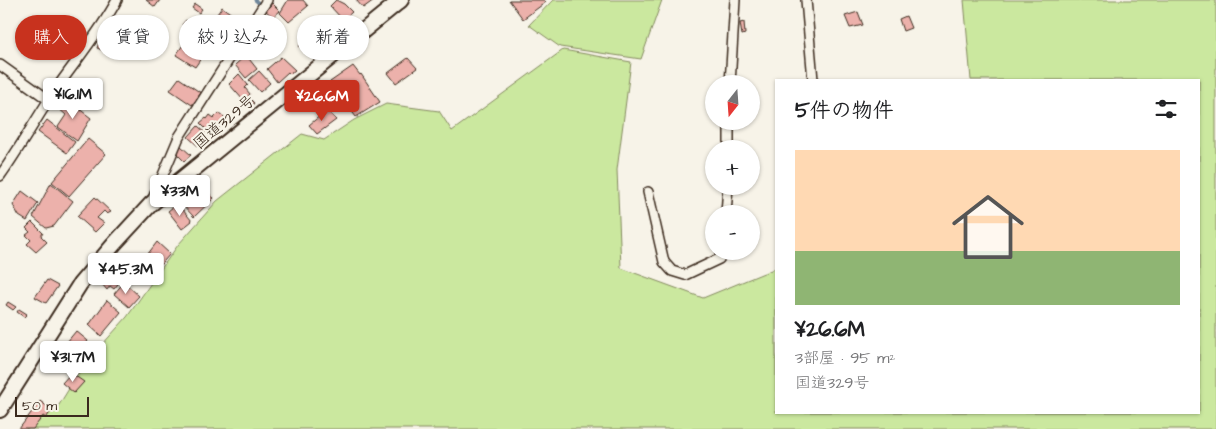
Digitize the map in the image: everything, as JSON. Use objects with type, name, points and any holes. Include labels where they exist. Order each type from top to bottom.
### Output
[{"type":"highway","name":"国道329号","points":[[0,410],[80,284],[114,242],[151,204],[401,0]]},
{"type":"street","points":[[0,176],[49,100],[89,46],[116,0]]},
{"type":"street","points":[[731,75],[735,0]]},
{"type":"street","points":[[806,0],[812,79]]},
{"type":"street","points":[[151,204],[179,137],[263,4]]},
{"type":"street","points":[[0,65],[49,100]]},
{"type":"street","points":[[648,192],[664,262],[672,272],[685,275],[717,260]]},
{"type":"green space","points":[[553,0],[662,0],[641,59],[560,47],[529,25]]},
{"type":"green space","points":[[964,0],[1216,0],[1216,429],[26,429],[59,405],[83,366],[127,317],[178,245],[217,201],[302,134],[324,140],[354,120],[386,104],[439,111],[452,131],[563,50],[631,62],[617,170],[621,268],[703,298],[775,268],[775,414],[1200,414],[1200,79],[971,79]]},
{"type":"building","points":[[146,0],[160,0],[155,7]]},
{"type":"building","points":[[288,0],[303,0],[308,6],[289,22],[287,15],[280,13]]},
{"type":"building","points":[[336,0],[344,4],[352,12],[349,15],[338,15],[330,6]]},
{"type":"building","points":[[356,0],[374,0],[363,8]]},
{"type":"building","points":[[509,0],[544,0],[546,2],[523,19]]},
{"type":"building","points":[[272,3],[280,11],[275,15],[271,15],[266,11]]},
{"type":"building","points":[[195,4],[202,9],[199,13],[192,8]]},
{"type":"building","points":[[222,7],[233,15],[216,15]]},
{"type":"building","points":[[858,12],[863,25],[850,28],[845,16]]},
{"type":"building","points":[[906,16],[911,28],[903,31],[899,19]]},
{"type":"building","points":[[744,22],[745,34],[742,35],[740,23]]},
{"type":"building","points":[[408,58],[417,68],[396,83],[388,73]]},
{"type":"building","points":[[184,60],[200,60],[195,67]]},
{"type":"building","points":[[240,60],[250,60],[257,69],[246,78],[235,65]]},
{"type":"building","points":[[278,60],[284,60],[295,70],[290,74],[288,72],[277,82],[267,69]]},
{"type":"building","points":[[353,66],[361,74],[380,102],[356,117],[330,82]]},
{"type":"building","points":[[259,71],[270,83],[260,92],[249,80]]},
{"type":"building","points":[[239,74],[248,85],[245,88],[250,94],[244,101],[229,84]]},
{"type":"building","points":[[179,78],[201,93],[192,105],[170,90]]},
{"type":"building","points":[[320,97],[326,103],[315,111],[310,106]]},
{"type":"building","points":[[65,98],[91,118],[77,141],[58,127],[66,115],[58,108]]},
{"type":"building","points":[[251,100],[254,103],[250,108],[246,104]]},
{"type":"building","points":[[327,110],[336,120],[317,134],[309,125]]},
{"type":"building","points":[[219,113],[227,119],[212,135],[200,123],[210,115],[214,118]]},
{"type":"building","points":[[47,120],[75,142],[67,153],[38,132]]},
{"type":"building","points":[[198,126],[208,135],[198,146],[188,137]]},
{"type":"building","points":[[88,139],[106,154],[69,196],[52,182]]},
{"type":"building","points":[[181,146],[191,155],[184,161],[176,153]]},
{"type":"building","points":[[51,183],[73,201],[54,226],[46,228],[33,217]]},
{"type":"building","points":[[198,184],[214,198],[194,217],[178,200]]},
{"type":"building","points":[[22,191],[38,203],[27,221],[19,216],[13,205]]},
{"type":"building","points":[[95,197],[111,212],[107,214],[104,211],[97,218],[104,223],[95,232],[77,216]]},
{"type":"building","points":[[173,207],[177,211],[182,209],[192,221],[182,229],[168,211]]},
{"type":"building","points":[[32,222],[43,233],[41,236],[47,242],[36,252],[27,244],[31,240],[26,235],[30,232],[26,228]]},
{"type":"building","points":[[157,242],[170,254],[157,269],[144,259]]},
{"type":"building","points":[[133,253],[141,260],[128,275],[120,268]]},
{"type":"building","points":[[108,275],[118,284],[114,289],[110,286],[107,290],[101,283]]},
{"type":"building","points":[[47,280],[58,286],[46,303],[35,297]]},
{"type":"building","points":[[124,282],[139,296],[129,307],[114,294]]},
{"type":"building","points":[[107,300],[121,312],[101,336],[89,325]]},
{"type":"building","points":[[8,302],[16,307],[13,310],[6,305]]},
{"type":"building","points":[[19,309],[27,314],[24,317],[17,312]]},
{"type":"building","points":[[76,331],[88,341],[70,363],[57,354]]},
{"type":"building","points":[[71,373],[84,382],[74,393],[62,383]]},
{"type":"building","points":[[40,401],[52,410],[46,418],[43,416],[33,429],[19,429]]},
{"type":"waterway","points":[[255,0],[261,5]]}]
